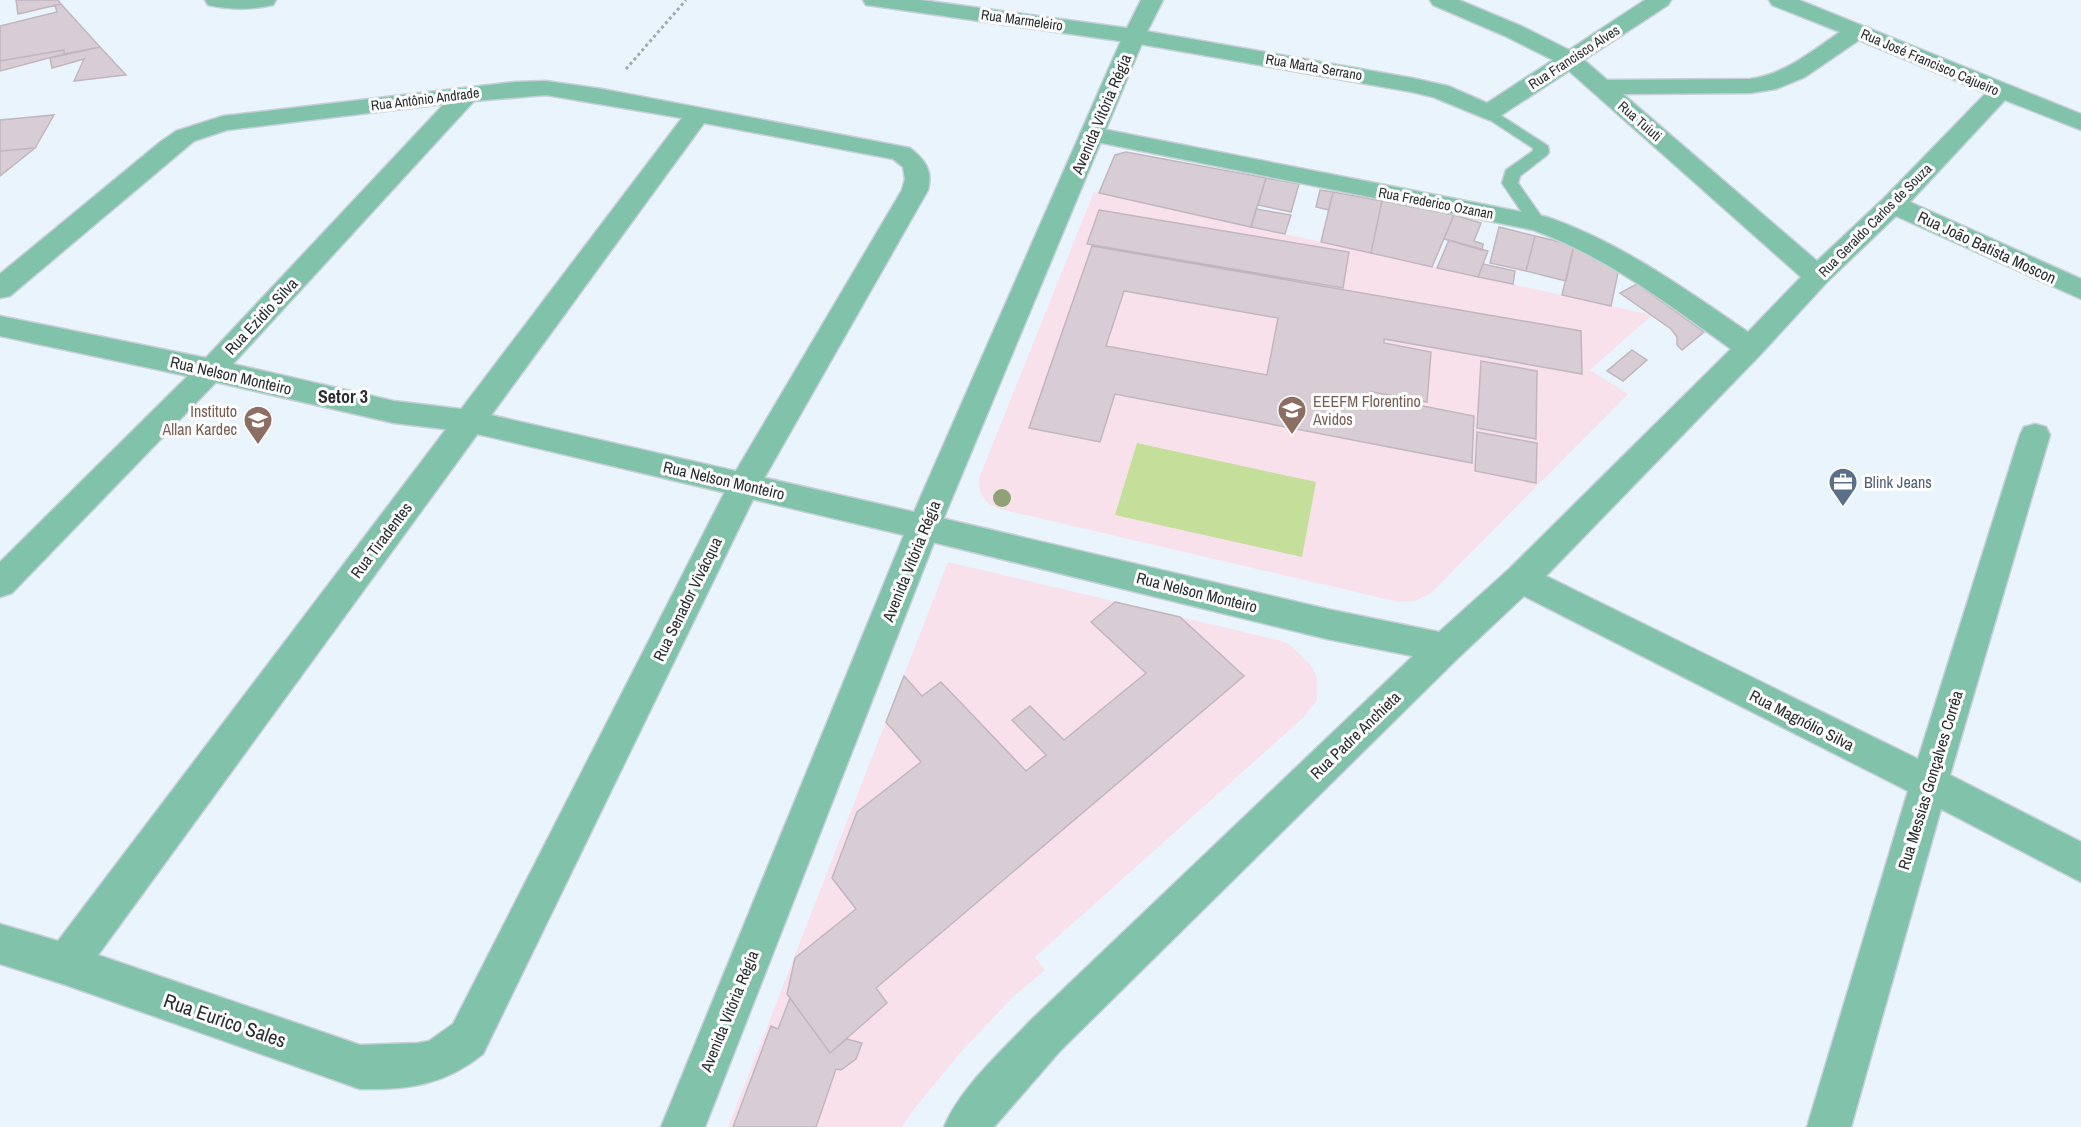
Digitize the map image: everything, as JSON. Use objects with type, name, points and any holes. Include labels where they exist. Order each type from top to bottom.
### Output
[{"type":"street","points":[[216,0],[231,3],[265,0]]},
{"type":"street","name":"Rua Marmeleiro","points":[[874,0],[1134,36]]},
{"type":"street","name":"Avenida Vitória Régia","points":[[683,1127],[924,527],[1134,36],[1152,0]]},
{"type":"street","name":"Rua Tuiuti","points":[[1441,0],[1513,31],[1570,60],[1817,276]]},
{"type":"street","name":"Rua Francisco Alves","points":[[1488,113],[1660,0]]},
{"type":"street","name":"Rua José Francisco Cajueiro","points":[[1780,0],[2000,92],[2081,123]]},
{"type":"street","points":[[1602,87],[1750,86],[1776,82],[1797,72],[1857,31]]},
{"type":"street","name":"Rua Marta Serrano","points":[[1134,36],[1412,85],[1440,92],[1488,113]]},
{"type":"street","name":"Rua Antônio Andrade","points":[[0,289],[168,148],[195,132],[223,123],[546,88],[602,96],[901,153]]},
{"type":"street","name":"Rua Geraldo Carlos de Souza","points":[[1750,348],[1817,276],[1893,204],[2000,92]]},
{"type":"street","name":"Rua Ezidio Silva","points":[[0,582],[211,370],[466,95]]},
{"type":"street","name":"Rua Tiradentes","points":[[66,964],[697,115]]},
{"type":"street","name":"Rua Frederico Ozanan","points":[[1092,134],[1538,223],[1586,240],[1608,251],[1750,348]]},
{"type":"street","name":"Rua Senador Vivácqua","points":[[452,1053],[468,1039],[744,485],[915,190],[918,178],[915,164],[901,153]]},
{"type":"street","name":"Rua João Batista Moscon","points":[[1893,204],[2081,290]]},
{"type":"street","name":"Rua Nelson Monteiro","points":[[0,326],[211,370],[394,412],[470,421],[1327,624],[1445,648]]},
{"type":"street","name":"Rua Padre Anchieta","points":[[968,1126],[1006,1078],[1045,1036],[1445,648],[1521,579],[1750,348]]},
{"type":"street","name":"Rua Messias Gonçalves Corrêa","points":[[1829,1127],[1929,783],[2035,435]]},
{"type":"street","name":"Rua Magnólio Silva","points":[[1521,579],[1929,783],[2081,863]]},
{"type":"street","name":"Rua Eurico Sales","points":[[0,944],[66,964],[360,1067],[399,1069],[426,1064],[452,1053]]},
{"type":"lane","points":[[1488,113],[1540,146],[1541,152],[1512,174],[1510,183],[1538,223]]},
{"type":"path","points":[[602,96],[686,0]]},
{"type":"shaded area","name":"EEEFM Florentino Avidos","points":[[1094,192],[1652,315],[1590,370],[1628,394],[1431,593],[1415,601],[1399,602],[1000,509],[989,504],[982,496],[979,478]]},
{"type":"shaded area","points":[[948,562],[1282,641],[1290,645],[1311,665],[1317,678],[1317,700],[1303,718],[1035,957],[1045,970],[1012,998],[961,1052],[902,1127],[728,1127]]},
{"type":"green space","points":[[1137,443],[1316,482],[1302,557],[1115,515]]},
{"type":"building","points":[[16,0],[58,0],[61,4],[18,14]]},
{"type":"building","points":[[61,4],[100,47],[64,54],[64,50],[0,61],[0,26],[57,12],[55,5]]},
{"type":"building","points":[[100,47],[126,75],[74,81],[84,59],[52,68],[50,58]]},
{"type":"building","points":[[64,50],[64,54],[0,71],[0,61]]},
{"type":"building","points":[[54,115],[35,148],[0,151],[0,120]]},
{"type":"building","points":[[35,148],[0,176],[0,151]]},
{"type":"building","points":[[1126,152],[1266,178],[1251,227],[1099,193],[1115,155]]},
{"type":"building","points":[[1266,178],[1299,184],[1291,212],[1258,205]]},
{"type":"building","points":[[1320,190],[1333,192],[1329,210],[1316,207]]},
{"type":"building","points":[[1333,192],[1382,201],[1371,253],[1321,242]]},
{"type":"building","points":[[1382,201],[1454,215],[1432,267],[1371,253]]},
{"type":"building","points":[[1256,209],[1291,215],[1285,234],[1251,227]]},
{"type":"building","points":[[1099,210],[1349,252],[1343,288],[1087,244]]},
{"type":"building","points":[[1454,215],[1481,223],[1474,241],[1483,244],[1482,250],[1444,239]]},
{"type":"building","points":[[1499,227],[1535,236],[1526,271],[1490,263]]},
{"type":"building","points":[[1535,236],[1574,245],[1566,281],[1526,271]]},
{"type":"building","points":[[1449,240],[1488,251],[1478,277],[1437,268]]},
{"type":"building","points":[[1574,245],[1619,268],[1611,306],[1562,295]]},
{"type":"building","points":[[1092,246],[1581,331],[1582,374],[1384,339],[1384,343],[1431,352],[1427,402],[1372,392],[1372,396],[1474,416],[1472,463],[1115,394],[1100,442],[1029,428]],"holes":[[[1124,291],[1278,318],[1267,375],[1106,346]]]},
{"type":"building","points":[[1483,264],[1515,271],[1513,284],[1478,277]]},
{"type":"building","points":[[1637,284],[1704,332],[1682,350],[1677,345],[1677,337],[1671,329],[1620,293]]},
{"type":"building","points":[[1632,350],[1647,360],[1623,381],[1607,371]]},
{"type":"building","points":[[1481,361],[1537,371],[1536,439],[1477,428]]},
{"type":"building","points":[[1477,432],[1537,443],[1536,483],[1475,471]]},
{"type":"building","points":[[1115,602],[1180,617],[1244,676],[876,988],[887,1003],[830,1053],[787,994],[795,958],[856,909],[832,878],[857,812],[921,762],[886,722],[904,676],[922,696],[941,682],[1026,771],[1046,755],[1012,720],[1030,706],[1064,740],[1146,673],[1091,622]]},
{"type":"building","points":[[790,998],[830,1053],[847,1039],[862,1043],[856,1059],[841,1070],[836,1069],[816,1127],[733,1127],[771,1026],[778,1029]]},
{"type":"place","name":"EEEFM Florentino Avidos","points":[[1292,436]]},
{"type":"place","name":"Instituto Allan Kardec","points":[[258,446]]},
{"type":"place","name":"Blink Jeans","points":[[1843,508]]},
{"type":"district","name":"Setor 3","points":[[343,396]]}]
